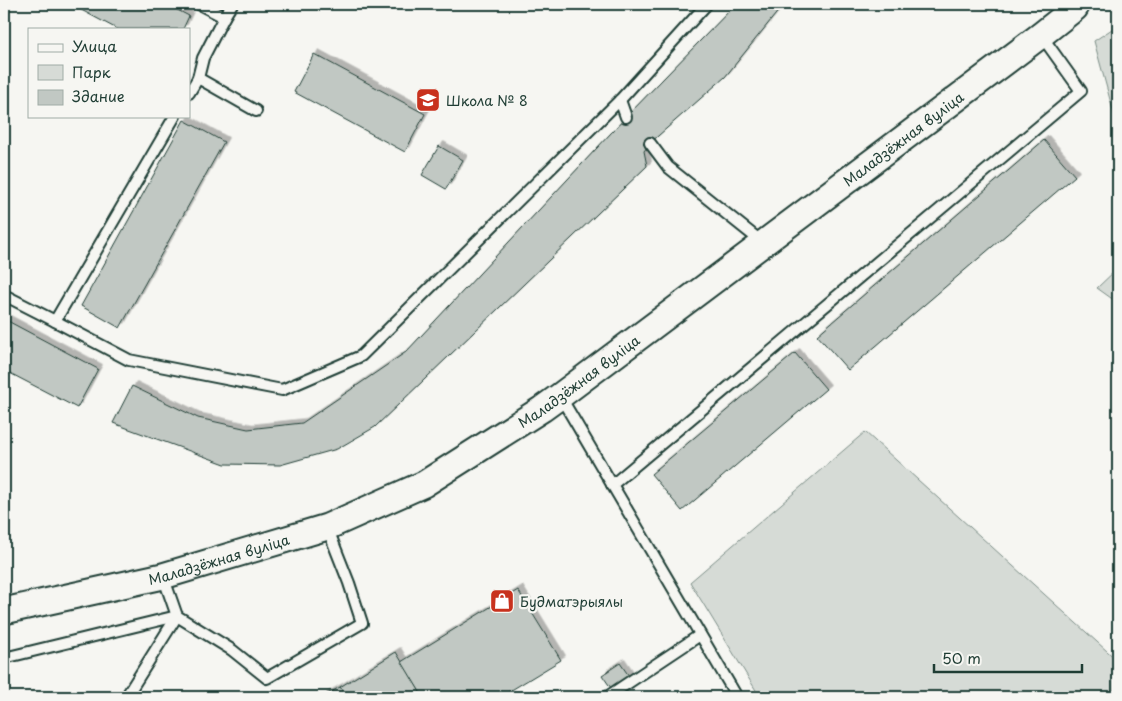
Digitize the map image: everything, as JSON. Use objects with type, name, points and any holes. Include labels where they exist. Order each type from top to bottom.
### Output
[{"type":"street","name":"Маладзёжная вуліца","points":[[4,611],[163,576],[327,527],[424,484],[560,396],[1041,35],[1075,8],[1077,4]]},
{"type":"lane","points":[[199,4],[224,17]]},
{"type":"lane","points":[[190,91],[198,78],[203,58],[232,4]]},
{"type":"lane","points":[[4,295],[129,360],[282,390],[361,356],[620,100],[707,4]]},
{"type":"lane","points":[[612,485],[1081,91],[1041,35]]},
{"type":"lane","points":[[198,78],[256,111]]},
{"type":"lane","points":[[620,100],[626,117]]},
{"type":"lane","points":[[55,321],[174,118]]},
{"type":"lane","points":[[650,143],[668,167],[763,243]]},
{"type":"lane","points":[[560,396],[737,697]]},
{"type":"lane","points":[[163,576],[177,616],[232,650],[267,678],[362,624],[349,583],[327,527]]},
{"type":"lane","points":[[4,658],[177,616]]},
{"type":"lane","points":[[126,697],[177,616]]},
{"type":"lane","points":[[607,697],[700,635]]},
{"type":"green space","points":[[1118,25],[1118,129],[1094,41]]},
{"type":"green space","points":[[1118,268],[1118,303],[1097,288]]},
{"type":"green space","points":[[865,432],[1118,661],[1118,697],[760,697],[690,582]]},
{"type":"building","points":[[70,4],[166,4],[189,16],[183,28],[115,28]]},
{"type":"building","points":[[736,4],[784,4],[725,77],[650,143],[644,151],[647,166],[375,427],[337,449],[280,465],[225,464],[113,423],[132,386],[198,418],[248,429],[302,423],[406,352],[626,117]]},
{"type":"building","points":[[314,54],[425,114],[405,152],[294,92]]},
{"type":"building","points":[[184,120],[224,142],[120,328],[81,306]]},
{"type":"building","points":[[1044,140],[1075,176],[848,370],[817,335]]},
{"type":"building","points":[[439,146],[463,160],[446,189],[422,175]]},
{"type":"building","points":[[4,319],[98,369],[77,408],[4,370]]},
{"type":"building","points":[[795,353],[826,389],[682,511],[651,474]]},
{"type":"building","points":[[518,590],[561,660],[500,697],[423,697],[401,662]]},
{"type":"building","points":[[396,652],[423,697],[347,697],[340,687]]},
{"type":"building","points":[[620,663],[629,676],[611,688],[602,675]]},
{"type":"building","points":[[340,687],[347,697],[322,697]]},
{"type":"place","name":"Школа № 8","points":[[428,100]]},
{"type":"place","name":"Будматэрыялы","points":[[502,601]]}]
